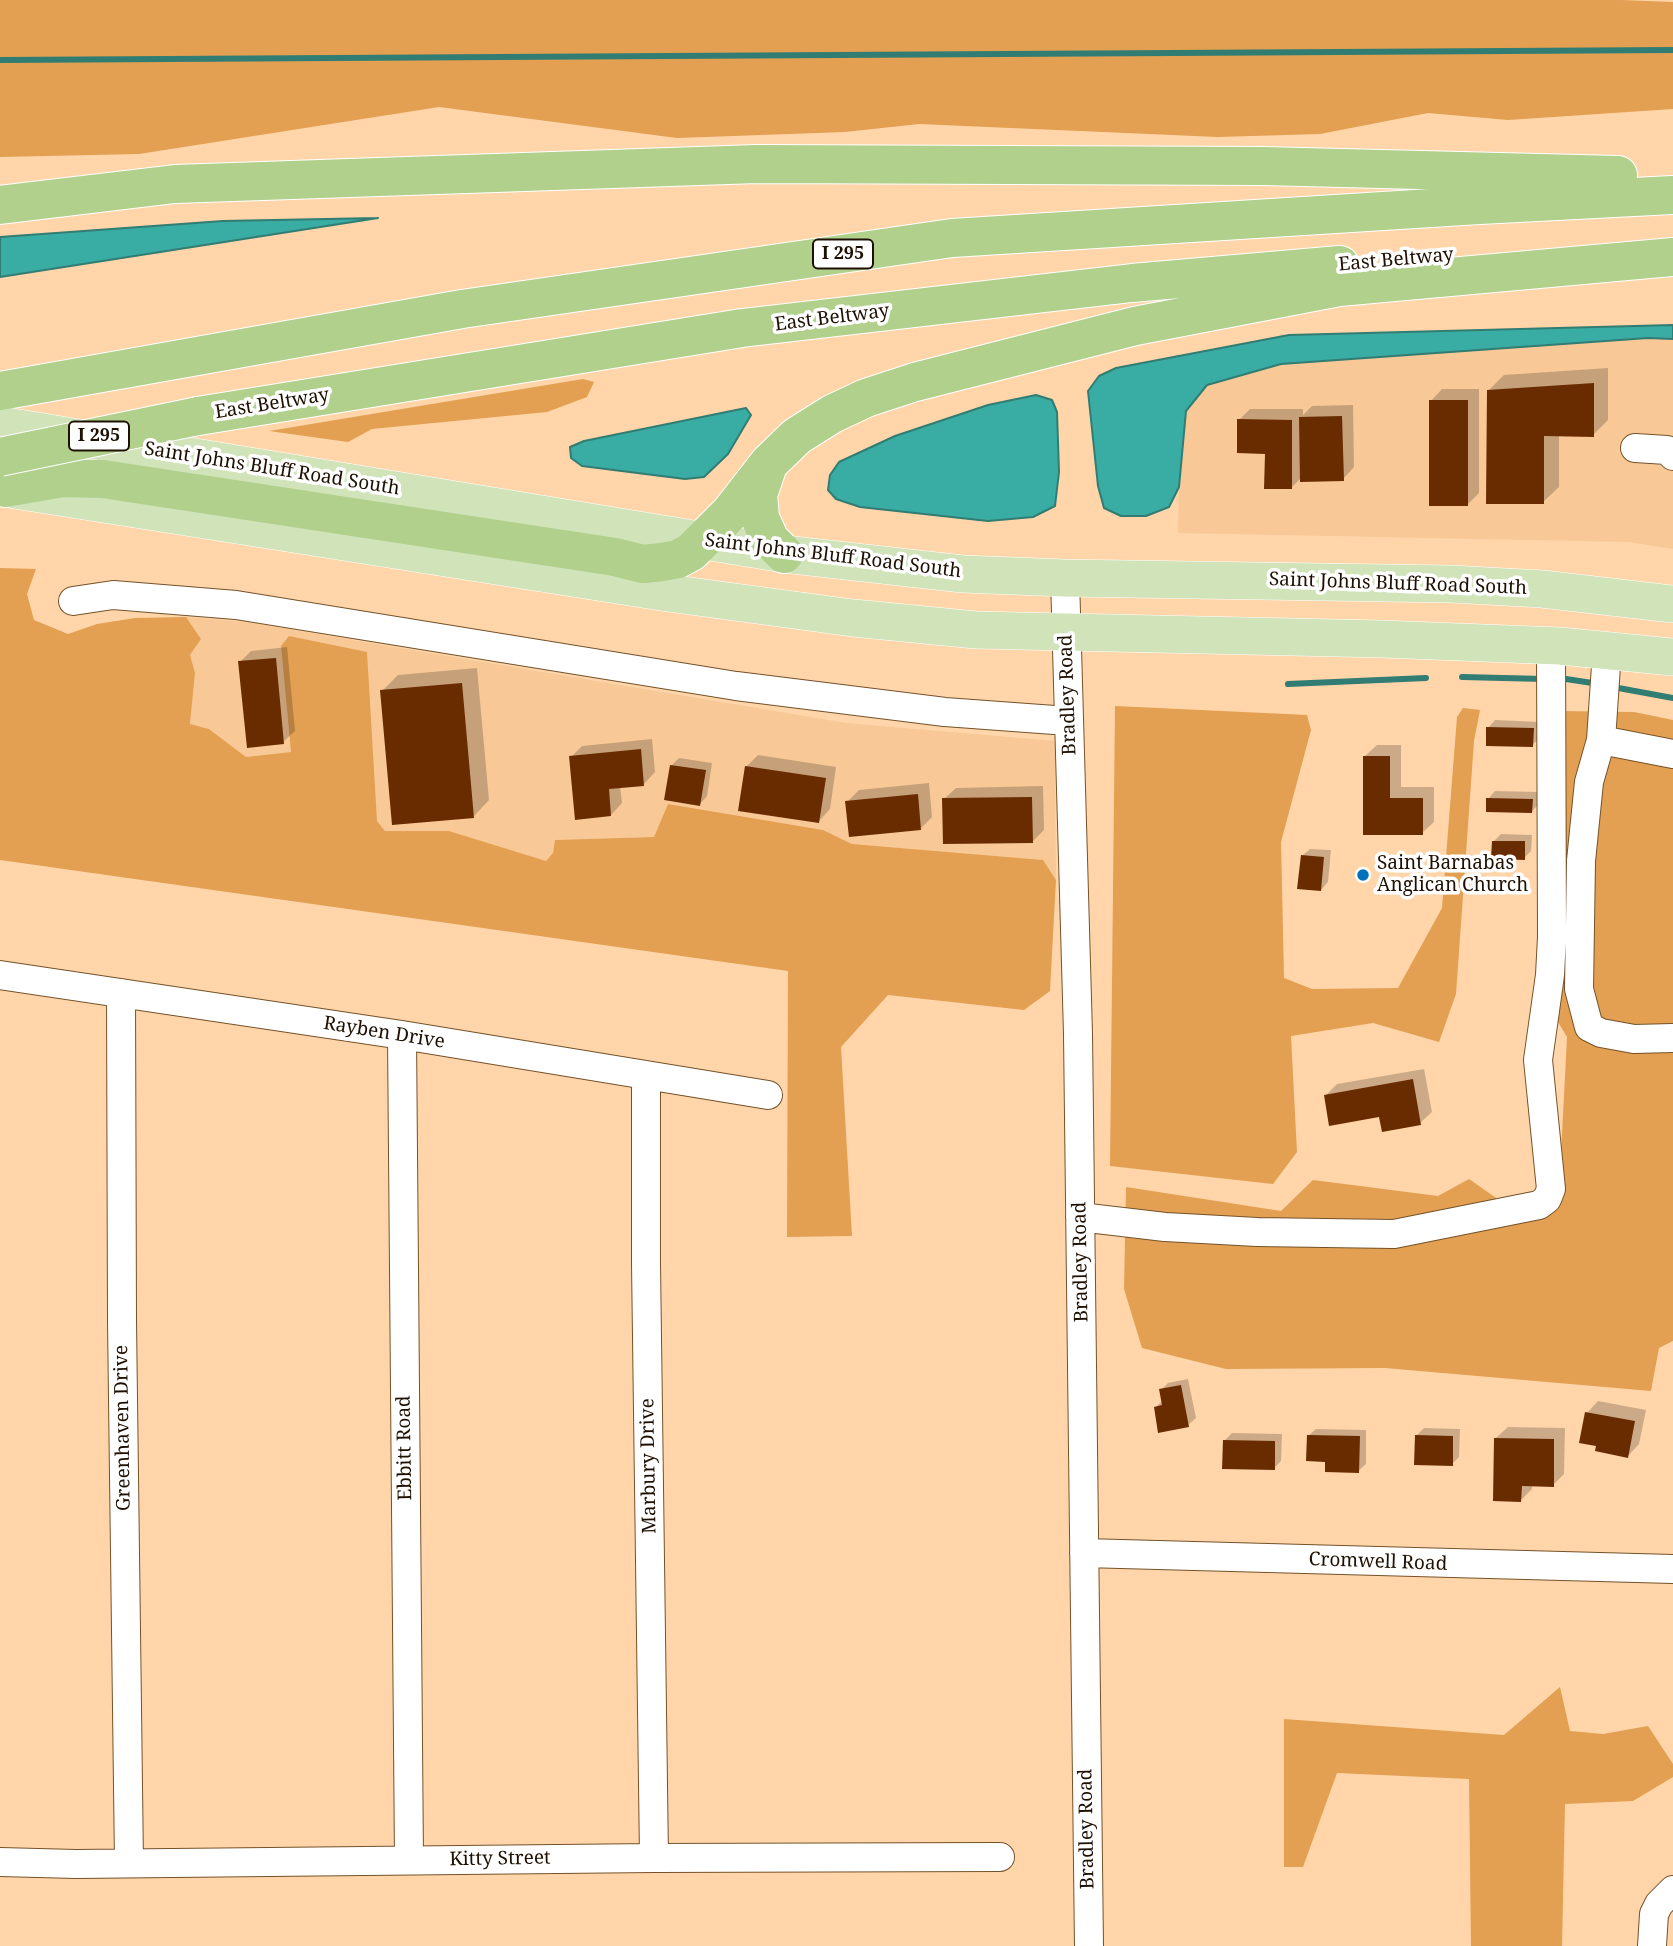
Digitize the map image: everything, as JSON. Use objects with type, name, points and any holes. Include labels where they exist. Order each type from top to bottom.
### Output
[{"type":"highway","points":[[0,205],[175,184],[757,164],[1263,166],[1673,176]]},
{"type":"highway","name":"I 295","points":[[11,388],[462,309],[952,238],[1673,195]]},
{"type":"highway","name":"East Beltway","points":[[2,477],[198,416],[742,328],[1105,286],[1454,255],[1673,250]]},
{"type":"highway","points":[[2,477],[103,479],[575,551],[643,564],[678,559],[691,552],[730,513],[769,463],[797,436],[832,414],[866,398],[928,378],[1135,326],[1339,287],[1673,257]]},
{"type":"highway","points":[[769,463],[761,481],[758,507],[770,540],[784,554]]},
{"type":"main road","name":"Saint Johns Bluff Road South","points":[[0,425],[784,554],[963,574],[1451,584],[1542,589],[1673,604]]},
{"type":"main road","points":[[2,477],[668,593],[853,618],[976,630],[1382,639],[1551,646],[1673,657]]},
{"type":"street","points":[[1635,448],[1667,450],[1673,456]]},
{"type":"street","name":"Bradley Road","points":[[1065,578],[1078,1034],[1089,1946]]},
{"type":"street","points":[[73,601],[113,595],[236,606],[736,686],[945,712],[1068,721]]},
{"type":"street","points":[[1080,1216],[1165,1227],[1257,1232],[1394,1234],[1539,1205],[1547,1199],[1551,1189],[1538,1059],[1550,975],[1552,937],[1551,646]]},
{"type":"street","points":[[1607,651],[1601,740],[1588,782],[1581,861],[1579,989],[1588,1027],[1601,1033],[1634,1039],[1673,1038]]},
{"type":"street","points":[[1601,740],[1673,754]]},
{"type":"street","name":"Rayben Drive","points":[[0,975],[402,1035],[768,1095]]},
{"type":"street","name":"Greenhaven Drive","points":[[121,993],[129,1863]]},
{"type":"street","name":"Ebbitt Road","points":[[402,1035],[408,1860]]},
{"type":"street","name":"Marbury Drive","points":[[646,1075],[654,1858]]},
{"type":"street","name":"Cromwell Road","points":[[1084,1553],[1673,1569]]},
{"type":"street","name":"Kitty Street","points":[[0,1862],[1000,1857]]},
{"type":"street","points":[[1652,1946],[1654,1914],[1659,1904],[1673,1890]]},
{"type":"shaded area","points":[[0,0],[1673,2],[1673,109],[1508,120],[1428,113],[1320,134],[1218,137],[919,124],[845,132],[677,138],[439,107],[139,154],[0,157]]},
{"type":"shaded area","points":[[1648,338],[1673,339],[1673,549],[1629,542],[1178,533],[1186,411],[1207,385],[1281,364]]},
{"type":"shaded area","points":[[583,379],[594,382],[587,397],[547,412],[372,429],[348,442],[269,431]]},
{"type":"shaded area","points":[[0,568],[36,569],[27,594],[34,620],[68,634],[97,624],[135,618],[186,617],[201,639],[190,655],[195,673],[190,724],[209,729],[246,757],[291,752],[281,646],[289,636],[367,652],[377,821],[385,831],[449,831],[546,861],[553,853],[555,840],[654,837],[668,804],[823,830],[852,844],[1043,860],[1056,880],[1050,991],[1024,1010],[888,995],[841,1047],[852,1236],[787,1237],[788,971],[0,860]]},
{"type":"shaded area","points":[[186,617],[246,622],[846,723],[1055,741],[1056,880],[1042,860],[852,844],[823,830],[668,804],[655,837],[555,840],[553,853],[546,862],[449,831],[385,831],[281,646],[291,752],[246,757],[209,729],[190,724],[195,673],[190,655],[201,639]]},
{"type":"shaded area","points":[[1115,706],[1307,715],[1311,730],[1281,842],[1284,978],[1312,989],[1398,988],[1442,908],[1457,717],[1463,708],[1480,710],[1474,741],[1456,994],[1439,1042],[1373,1023],[1291,1036],[1297,1152],[1273,1184],[1110,1166]]},
{"type":"shaded area","points":[[1558,711],[1634,712],[1673,720],[1673,1341],[1659,1348],[1651,1391],[1385,1368],[1226,1369],[1142,1348],[1124,1289],[1126,1187],[1281,1211],[1313,1180],[1438,1196],[1469,1179],[1525,1218],[1559,1193],[1567,1037],[1555,1017]]},
{"type":"shaded area","points":[[1560,1687],[1570,1731],[1603,1734],[1648,1726],[1673,1764],[1673,1777],[1633,1801],[1565,1804],[1562,1946],[1471,1946],[1469,1779],[1337,1773],[1303,1867],[1284,1867],[1284,1719],[1504,1735]]},
{"type":"water","points":[[378,218],[0,277],[0,237],[223,221]]},
{"type":"water","points":[[1673,325],[1673,339],[1648,338],[1281,364],[1207,385],[1186,411],[1179,487],[1169,507],[1146,516],[1121,516],[1104,508],[1098,486],[1088,391],[1099,376],[1116,368],[1289,335]]},
{"type":"water","points":[[1036,395],[1052,400],[1057,412],[1059,472],[1055,506],[1033,517],[988,521],[860,507],[836,499],[828,490],[830,475],[839,462],[895,436],[988,405]]},
{"type":"water","points":[[746,408],[751,415],[728,454],[704,477],[685,479],[582,466],[571,458],[570,447],[584,441]]},
{"type":"building","points":[[1594,383],[1594,437],[1544,436],[1544,504],[1486,504],[1487,390]]},
{"type":"building","points":[[1429,400],[1468,400],[1468,506],[1429,506]]},
{"type":"building","points":[[1342,416],[1344,481],[1300,482],[1299,417]]},
{"type":"building","points":[[1237,419],[1292,420],[1292,489],[1264,489],[1265,454],[1237,453]]},
{"type":"building","points":[[276,658],[284,744],[247,748],[238,661]]},
{"type":"building","points":[[462,683],[474,818],[392,825],[380,690]]},
{"type":"building","points":[[1486,727],[1534,728],[1533,747],[1486,746]]},
{"type":"building","points":[[641,749],[644,786],[609,789],[611,816],[575,820],[569,756]]},
{"type":"building","points":[[1363,756],[1390,756],[1390,798],[1423,798],[1423,835],[1363,835]]},
{"type":"building","points":[[670,765],[706,770],[700,806],[664,800]]},
{"type":"building","points":[[745,766],[826,778],[819,823],[738,811]]},
{"type":"building","points":[[918,794],[921,830],[849,837],[845,801]]},
{"type":"building","points":[[1032,797],[1033,843],[943,844],[942,798]]},
{"type":"building","points":[[1486,798],[1533,799],[1532,813],[1486,812]]},
{"type":"building","points":[[1492,841],[1525,841],[1525,860],[1491,859]]},
{"type":"building","points":[[1301,855],[1324,857],[1321,891],[1297,889]]},
{"type":"building","points":[[1413,1079],[1421,1125],[1382,1132],[1379,1117],[1329,1126],[1324,1095]]},
{"type":"building","points":[[1181,1385],[1189,1427],[1158,1433],[1154,1407],[1162,1405],[1159,1389]]},
{"type":"building","points":[[1585,1412],[1635,1421],[1628,1458],[1595,1451],[1596,1446],[1579,1443]]},
{"type":"building","points":[[1307,1435],[1360,1436],[1359,1473],[1325,1472],[1325,1462],[1306,1461]]},
{"type":"building","points":[[1415,1435],[1453,1436],[1453,1466],[1414,1465]]},
{"type":"building","points":[[1494,1438],[1554,1439],[1554,1487],[1522,1486],[1521,1502],[1493,1501]]},
{"type":"building","points":[[1223,1440],[1275,1441],[1275,1470],[1222,1469]]},
{"type":"waterway","points":[[0,60],[1673,50]]},
{"type":"waterway","points":[[1462,677],[1544,679]]},
{"type":"waterway","points":[[1288,684],[1426,678]]},
{"type":"waterway","points":[[1566,679],[1599,684]]},
{"type":"waterway","points":[[1613,687],[1673,698]]},
{"type":"place","name":"Saint Barnabas Anglican Church","points":[[1363,875]]}]
